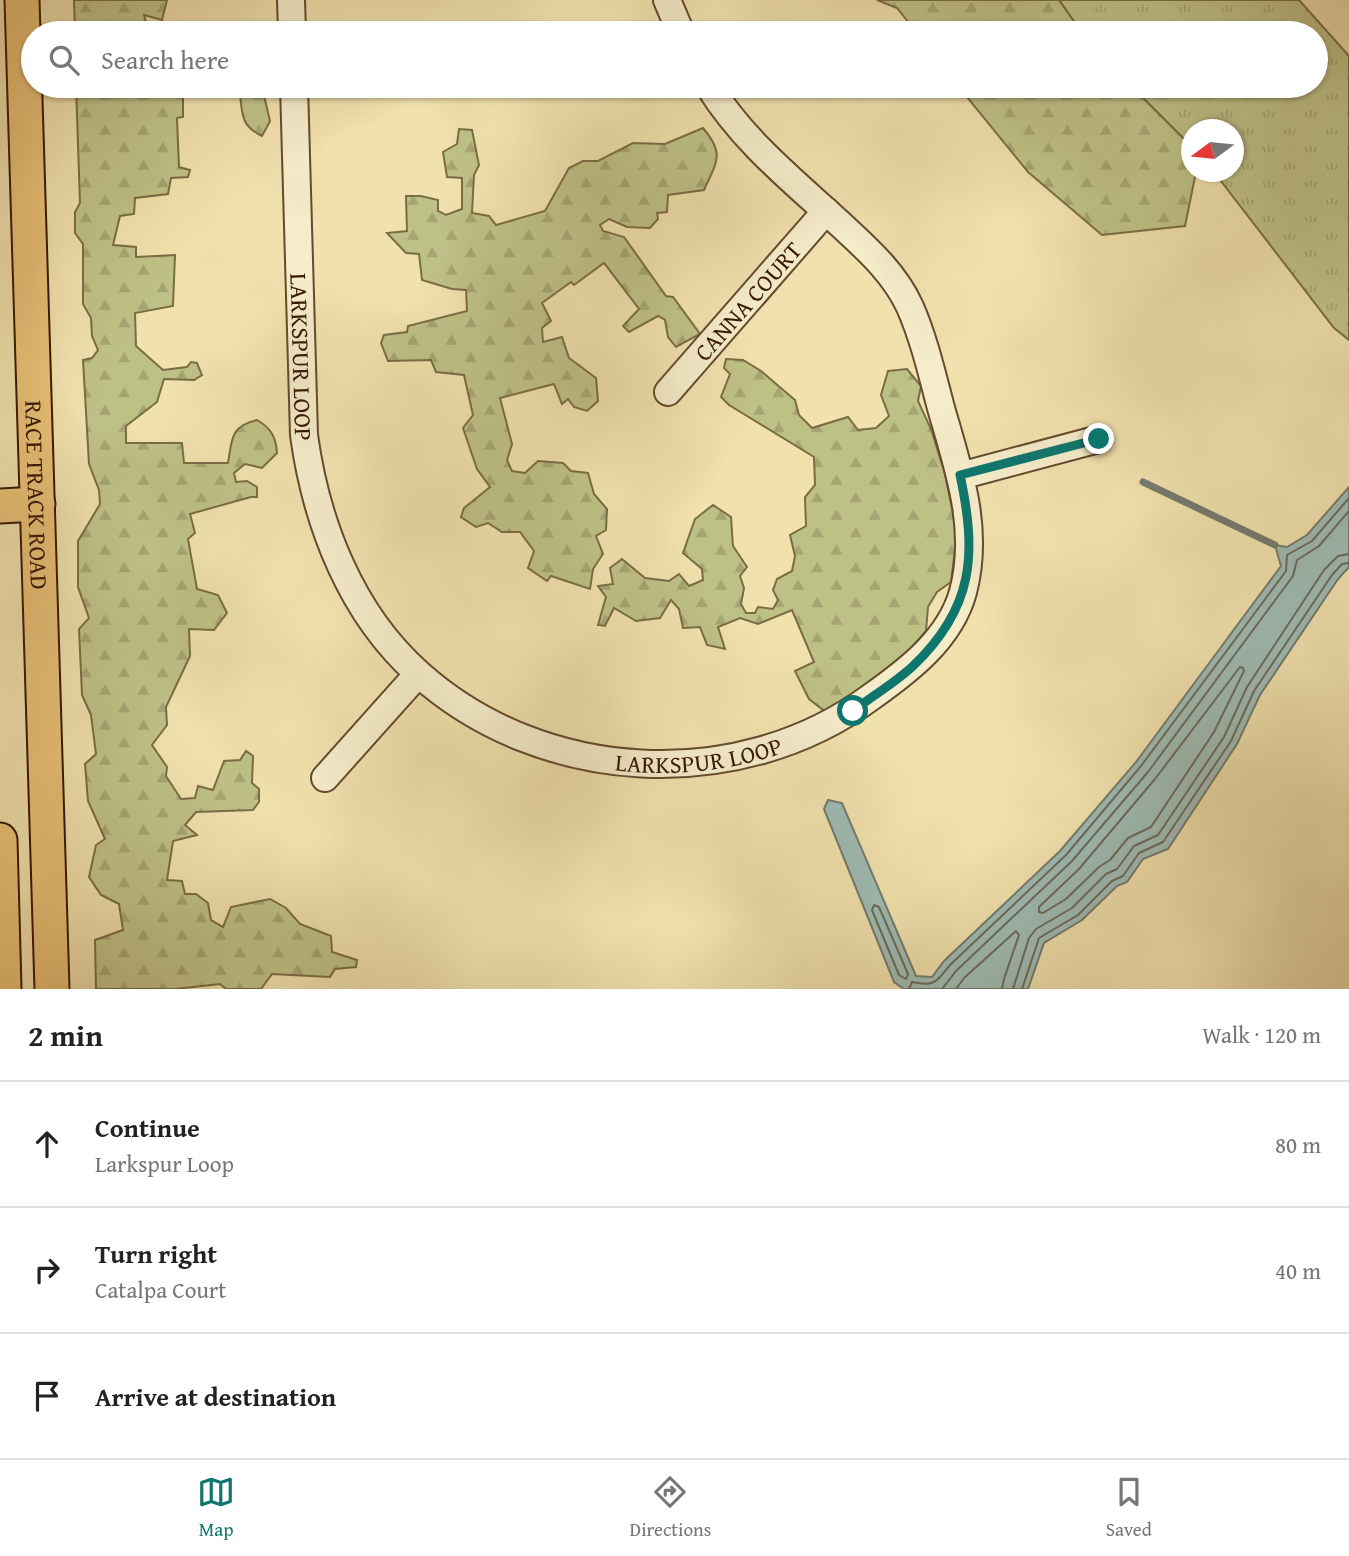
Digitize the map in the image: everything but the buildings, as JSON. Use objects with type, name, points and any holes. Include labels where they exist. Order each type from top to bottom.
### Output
[{"type":"main road","name":"RACE TRACK ROAD","points":[[22,0],[23,21]]},
{"type":"main road","name":"RACE TRACK ROAD","points":[[25,98],[52,989]]},
{"type":"main road","points":[[0,506],[38,504]]},
{"type":"main road","points":[[0,840],[4,989]]},
{"type":"street","points":[[291,0],[292,21]]},
{"type":"street","points":[[667,0],[676,21]]},
{"type":"street","name":"LARKSPUR LOOP","points":[[294,98],[304,435],[309,473],[334,552],[355,595],[386,639],[418,674],[468,711],[503,730],[577,756],[653,764],[729,758],[776,747],[815,732],[853,711],[912,667],[946,628],[963,593],[968,567],[968,513],[960,475],[921,334],[908,304],[893,277],[879,261],[748,139],[718,98]]},
{"type":"street","name":"CANNA COURT","points":[[668,392],[826,211]]},
{"type":"street","points":[[960,475],[1099,439]]},
{"type":"street","points":[[325,778],[418,674]]},
{"type":"green space","points":[[74,0],[167,0],[162,20],[144,15],[146,21],[75,21]]},
{"type":"green space","points":[[877,0],[1059,0],[1074,21],[907,21],[897,8]]},
{"type":"green space","points":[[1059,0],[1299,0],[1318,21],[1074,21]]},
{"type":"green space","points":[[1328,32],[1349,56],[1349,340],[1334,328],[1222,182],[1244,182],[1244,119],[1181,119],[1181,136],[1143,98],[1328,98]]},
{"type":"green space","points":[[76,98],[183,98],[183,117],[177,118],[179,167],[190,170],[188,177],[171,178],[168,194],[135,198],[134,214],[120,216],[113,245],[136,247],[136,257],[175,255],[173,306],[135,313],[136,346],[163,370],[187,367],[191,362],[197,363],[202,375],[194,380],[164,379],[157,402],[126,426],[126,443],[182,443],[184,463],[228,463],[230,447],[237,430],[257,420],[266,426],[274,438],[277,453],[262,468],[245,464],[234,473],[236,482],[247,481],[257,487],[257,497],[190,514],[195,533],[188,539],[197,589],[218,595],[227,613],[214,630],[189,629],[190,656],[166,707],[167,725],[152,745],[167,767],[166,776],[181,799],[195,798],[198,786],[213,790],[224,761],[240,760],[246,751],[253,756],[252,783],[259,789],[259,802],[253,810],[196,812],[185,825],[197,835],[173,841],[167,880],[182,881],[185,894],[196,894],[208,903],[211,920],[223,927],[231,907],[270,899],[286,908],[300,924],[331,936],[332,952],[357,960],[356,967],[335,969],[330,977],[272,974],[261,989],[226,989],[220,984],[175,989],[96,989],[95,940],[123,930],[119,904],[101,895],[89,877],[96,845],[105,839],[88,801],[85,764],[96,754],[91,715],[82,695],[79,629],[89,618],[78,587],[78,541],[100,504],[99,490],[89,464],[83,360],[92,358],[98,350],[92,336],[91,318],[83,304],[83,244],[75,233],[75,212],[80,203]]},
{"type":"green space","points":[[240,98],[265,98],[270,121],[262,136],[246,124]]},
{"type":"green space","points":[[968,98],[1143,98],[1181,136],[1181,182],[1194,182],[1185,226],[1102,235],[1028,172]]},
{"type":"green space","points":[[703,128],[714,145],[717,158],[704,190],[668,195],[667,212],[657,213],[658,219],[650,228],[627,227],[609,219],[600,225],[603,231],[624,237],[666,296],[673,297],[700,334],[676,347],[668,337],[665,320],[658,316],[629,332],[623,326],[639,309],[604,263],[574,285],[571,282],[542,303],[551,321],[542,328],[543,342],[562,337],[569,358],[596,378],[598,401],[587,411],[574,407],[568,399],[562,404],[554,384],[500,398],[512,444],[507,460],[512,471],[525,473],[538,461],[563,463],[571,471],[588,473],[594,494],[607,509],[606,530],[596,536],[603,554],[593,569],[590,589],[551,576],[547,581],[528,568],[534,551],[520,532],[502,532],[488,523],[476,527],[461,517],[464,508],[490,487],[477,469],[463,428],[473,415],[464,375],[436,372],[431,360],[388,361],[381,343],[384,335],[407,332],[408,326],[467,311],[466,290],[452,289],[422,280],[419,254],[406,253],[387,233],[407,231],[406,196],[438,200],[438,211],[446,215],[462,209],[462,178],[447,177],[443,152],[457,144],[459,129],[472,130],[479,165],[474,175],[472,213],[489,216],[496,225],[545,211],[569,168],[583,161],[598,161],[633,143],[665,144]]},
{"type":"green space","points":[[726,359],[743,360],[761,371],[795,400],[799,415],[812,428],[848,417],[858,430],[876,428],[889,416],[881,395],[888,371],[907,369],[921,386],[918,401],[931,429],[945,474],[957,533],[951,582],[937,592],[928,607],[926,631],[880,684],[827,713],[809,699],[795,671],[814,662],[792,610],[758,624],[740,618],[718,627],[725,649],[707,645],[700,627],[683,628],[679,609],[671,600],[660,618],[636,621],[614,608],[605,626],[598,625],[606,597],[598,586],[613,584],[610,568],[622,559],[645,578],[669,581],[679,574],[689,586],[703,580],[702,569],[683,553],[695,519],[713,505],[731,517],[733,546],[747,567],[740,576],[744,588],[741,604],[746,613],[755,613],[758,607],[773,609],[778,600],[773,590],[777,579],[792,571],[795,556],[790,535],[806,526],[805,497],[815,485],[814,457],[729,405],[721,397],[730,374],[724,368]]},
{"type":"water","points":[[1349,487],[1349,567],[1338,579],[1260,695],[1237,744],[1168,849],[1143,859],[1127,882],[1117,886],[1082,920],[1044,943],[1028,989],[904,989],[894,982],[824,809],[828,800],[842,803],[916,976],[932,977],[944,961],[1060,851],[1136,762],[1281,566],[1275,545],[1287,547],[1307,535]]},
{"type":"waterway","points":[[1143,482],[1275,545]]},
{"type":"route","points":[[853,711],[912,667],[946,628],[955,613],[963,593],[970,539],[960,475],[1099,439]]}]
